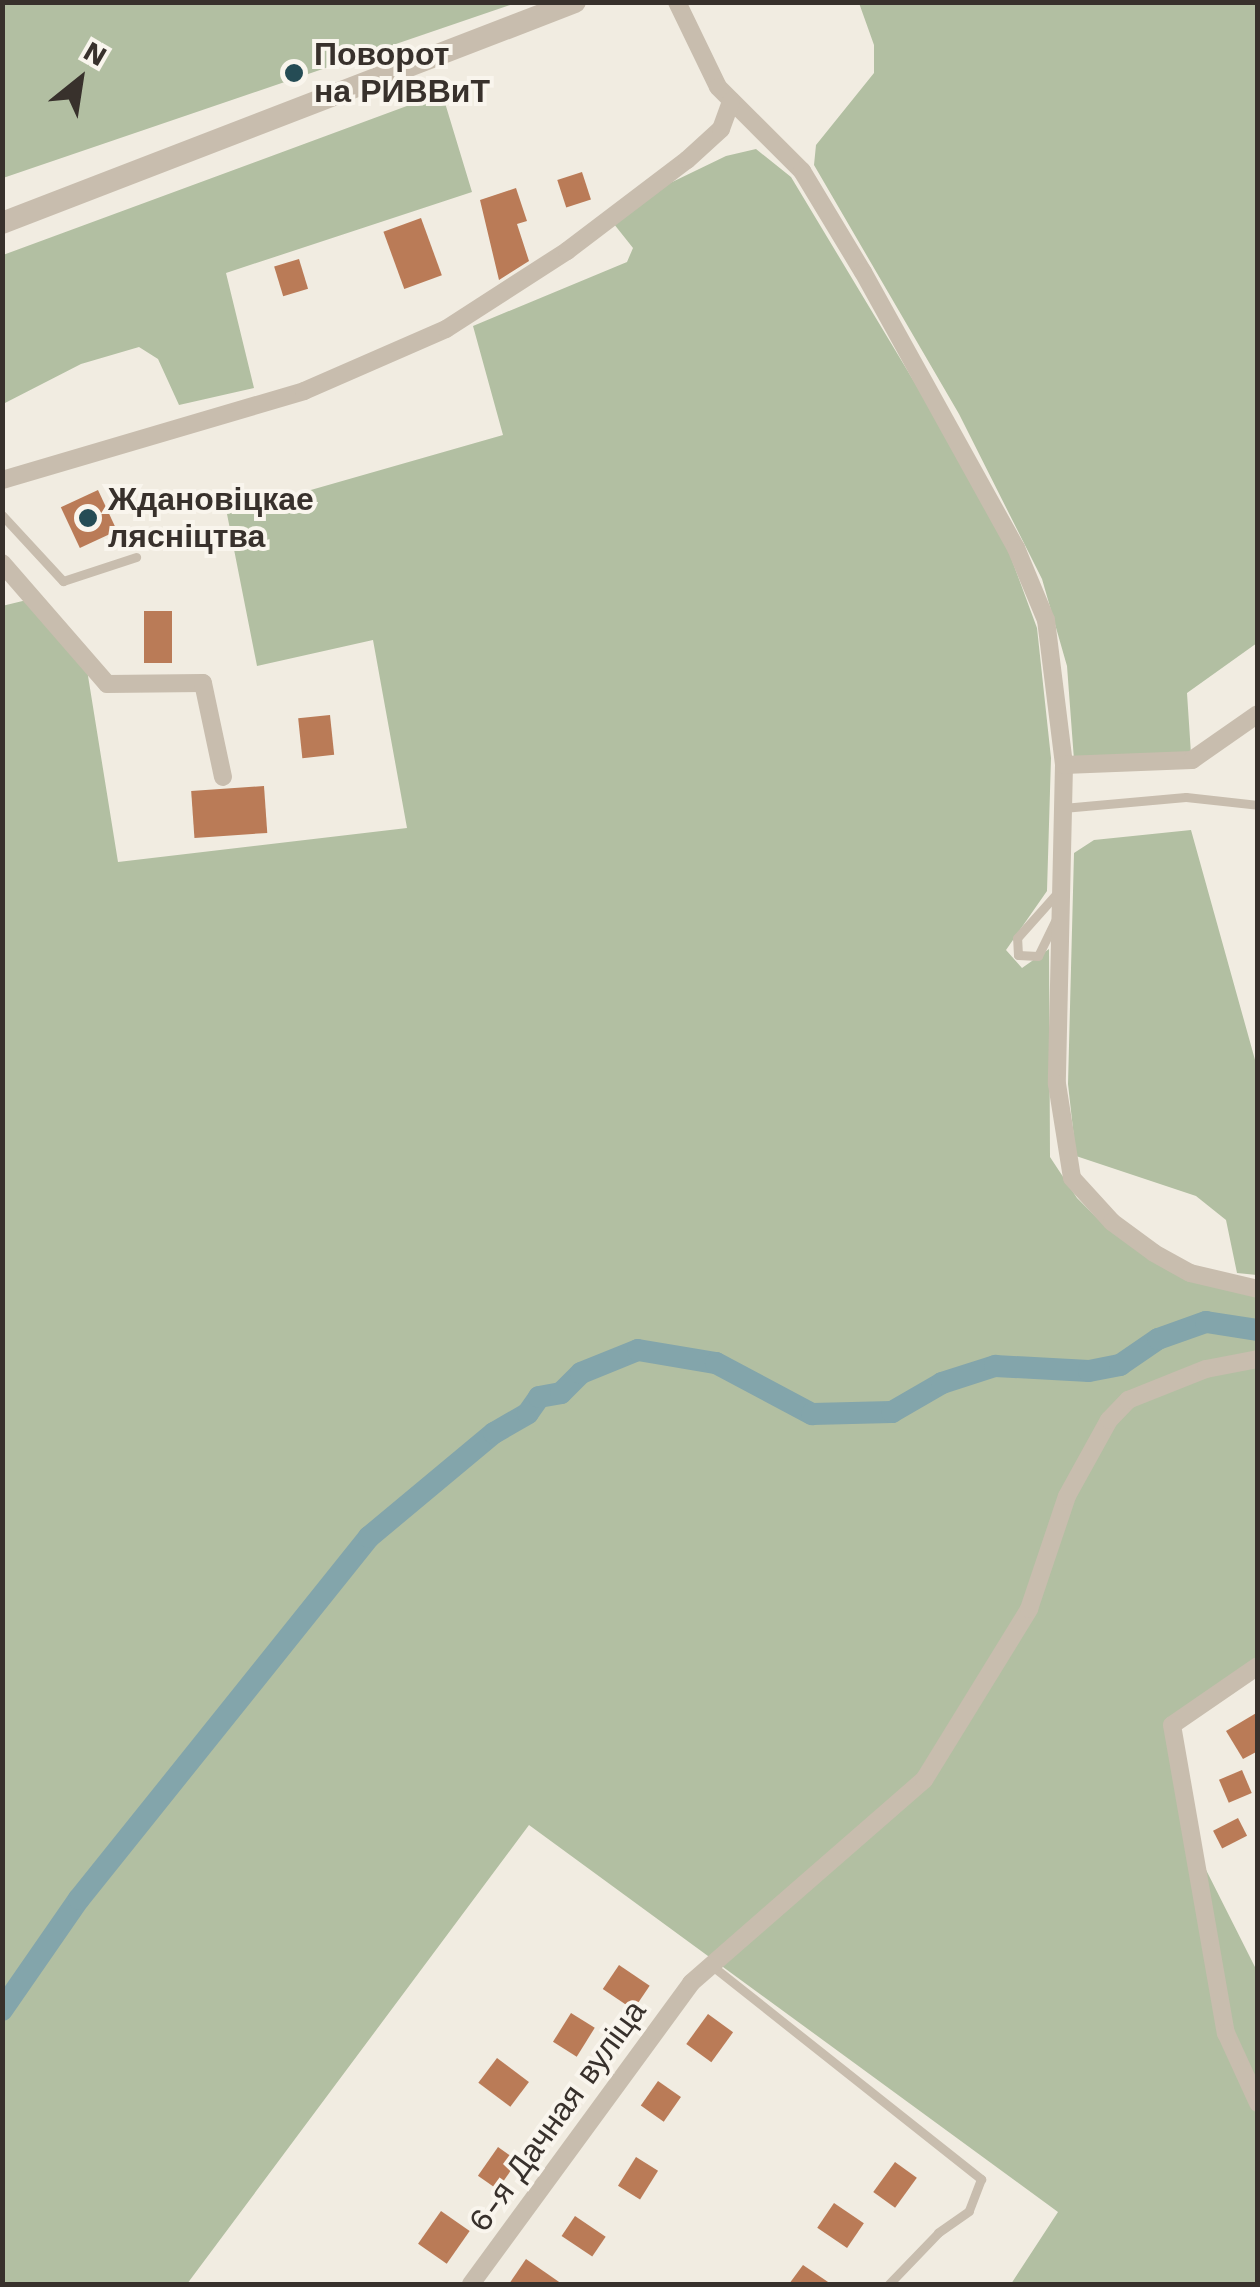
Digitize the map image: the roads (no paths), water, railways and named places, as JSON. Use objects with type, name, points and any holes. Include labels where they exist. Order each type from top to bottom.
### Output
[{"type":"street","points":[[2,223],[574,2]]},
{"type":"street","points":[[678,2],[700,56],[730,101],[802,172],[939,402],[1016,548],[1046,620],[1064,766],[1057,1084],[1072,1178],[1112,1222],[1154,1253],[1190,1273],[1258,1289]]},
{"type":"street","points":[[2,480],[304,392],[446,330],[567,251],[687,160],[721,129],[730,101]]},
{"type":"street","points":[[2,563],[107,684],[203,683],[223,777]]},
{"type":"street","points":[[1064,766],[1192,760],[1258,714]]},
{"type":"street","name":"6-я Дачная вуліца","points":[[471,2284],[692,1983],[924,1780],[1029,1609],[1067,1496],[1109,1420],[1128,1400],[1206,1369],[1258,1359]]},
{"type":"street","points":[[1258,1666],[1172,1725],[1226,2033],[1258,2103]]},
{"type":"lane","points":[[2,516],[63,581],[136,557]]},
{"type":"lane","points":[[1063,808],[1186,797],[1258,805]]},
{"type":"lane","points":[[1059,912],[1038,956],[1018,955],[1018,938],[1060,890]]},
{"type":"lane","points":[[710,1965],[981,2179],[970,2211],[938,2233],[889,2284]]},
{"type":"waterway","points":[[2,2010],[79,1899],[369,1537],[494,1433],[528,1413],[539,1397],[561,1393],[581,1373],[638,1350],[716,1363],[812,1414],[892,1412],[942,1383],[995,1366],[1089,1371],[1120,1365],[1158,1339],[1206,1322],[1258,1330]]},
{"type":"place","name":"Поворот на РИВВиТ","points":[[294,73]]},
{"type":"place","name":"Ждановіцкае лясніцтва","points":[[88,518]]}]
